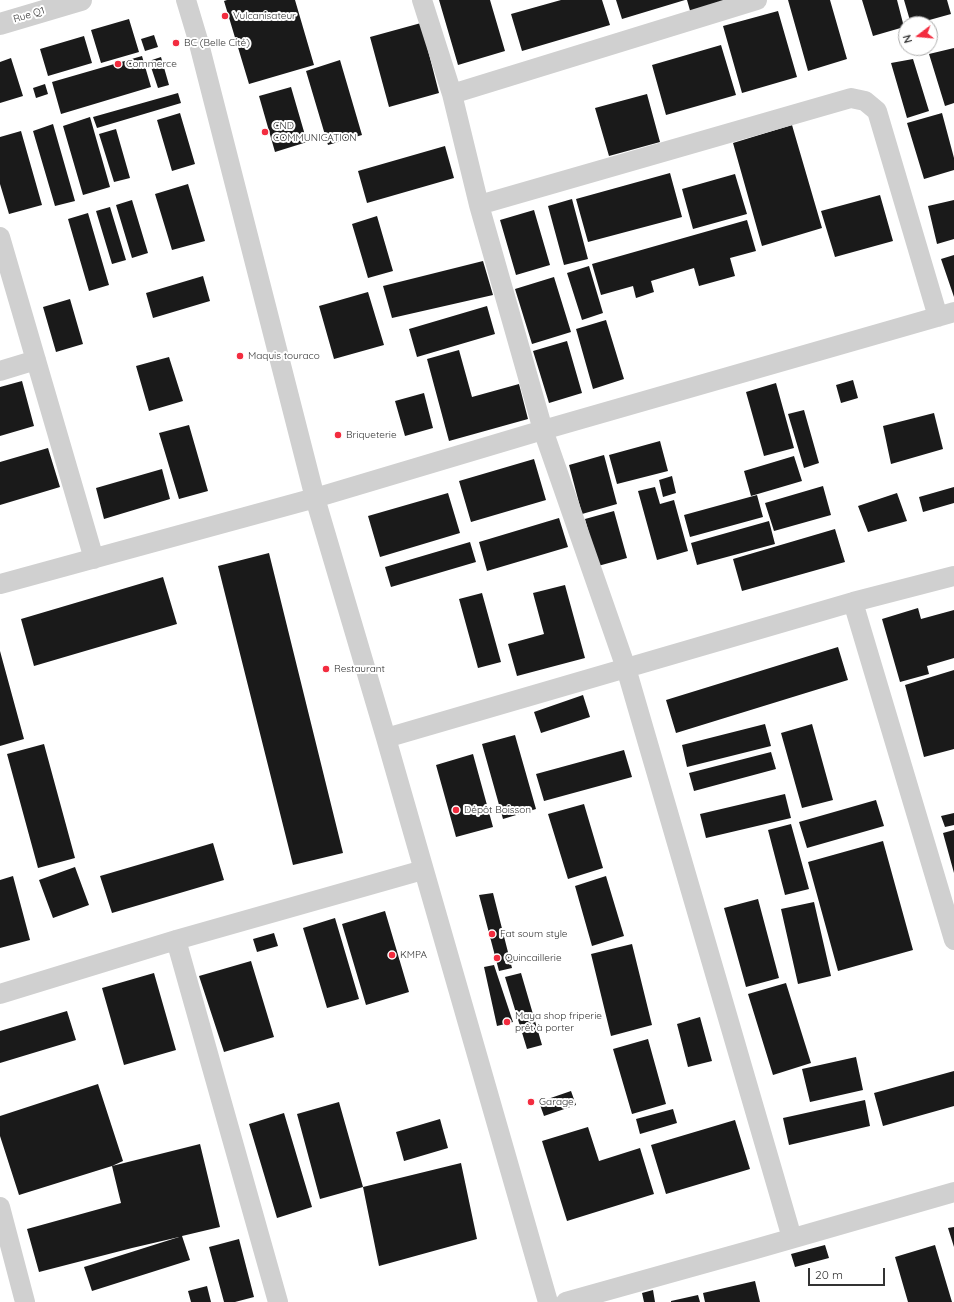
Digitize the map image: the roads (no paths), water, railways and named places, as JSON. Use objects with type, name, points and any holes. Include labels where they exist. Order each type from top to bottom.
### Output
[{"type":"street","name":"Rue Q1","points":[[0,24],[81,0]]},
{"type":"street","points":[[186,0],[202,55],[316,498],[548,1302]]},
{"type":"street","points":[[422,0],[452,94],[479,204],[543,430],[626,668],[792,1238]]},
{"type":"street","points":[[452,94],[757,0]]},
{"type":"street","points":[[0,584],[316,498],[543,430],[946,315],[877,112],[865,100],[851,98],[479,204]]},
{"type":"street","points":[[0,237],[94,559]]},
{"type":"street","points":[[0,371],[36,360]]},
{"type":"street","points":[[386,738],[853,602],[954,576]]},
{"type":"street","points":[[853,602],[954,940]]},
{"type":"street","points":[[0,994],[176,940],[423,870]]},
{"type":"street","points":[[176,940],[278,1302]]},
{"type":"street","points":[[566,1302],[954,1192]]},
{"type":"street","points":[[0,1207],[25,1302]]},
{"type":"place","name":"Vulcanisateur","points":[[225,16]]},
{"type":"place","name":"BC (Belle Cité)","points":[[176,43]]},
{"type":"place","name":"Commerce","points":[[118,64]]},
{"type":"place","name":"CND COMMUNICATION","points":[[265,132]]},
{"type":"place","name":"Maquis touraco","points":[[240,356]]},
{"type":"place","name":"Briqueterie","points":[[338,435]]},
{"type":"place","name":"Restaurant","points":[[326,669]]},
{"type":"place","name":"Dépôt Boisson","points":[[456,810]]},
{"type":"place","name":"Fat soum style","points":[[492,934]]},
{"type":"place","name":"KMPA","points":[[392,955]]},
{"type":"place","name":"Quincaillerie","points":[[497,958]]},
{"type":"place","name":"Maya shop friperie prêt à porter","points":[[507,1022]]},
{"type":"place","name":"Garage","points":[[531,1102]]}]
